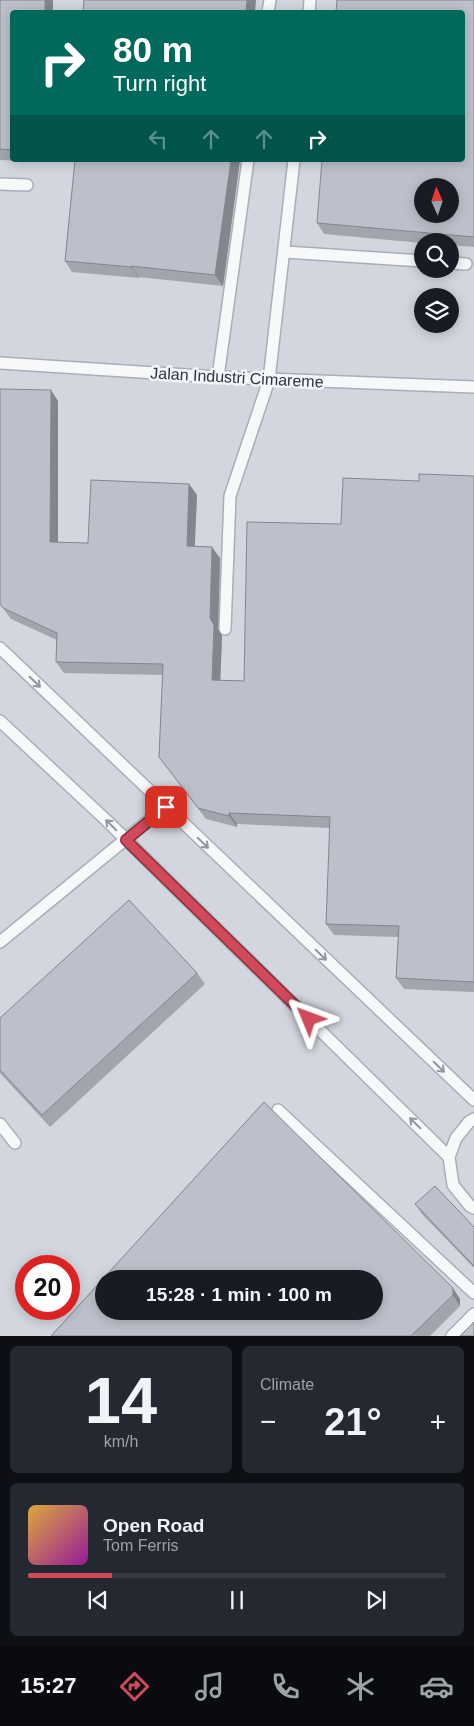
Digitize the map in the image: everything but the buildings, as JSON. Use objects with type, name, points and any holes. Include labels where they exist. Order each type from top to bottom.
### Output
[{"type":"lane","points":[[218,377],[248,162]]},
{"type":"lane","points":[[224,629],[230,496],[269,380],[294,162]]},
{"type":"lane","points":[[0,184],[28,185]]},
{"type":"lane","points":[[284,252],[414,260]]},
{"type":"lane","points":[[459,264],[466,264]]},
{"type":"lane","name":"Jalan Industri Cimareme","points":[[0,363],[269,380],[474,387]]},
{"type":"lane","points":[[0,648],[474,1100]]},
{"type":"lane","points":[[0,721],[126,840],[449,1157]]},
{"type":"lane","points":[[0,942],[166,807]]},
{"type":"lane","points":[[278,1110],[474,1293]]},
{"type":"lane","points":[[474,1119],[469,1122],[456,1138],[449,1157],[453,1185],[470,1206],[474,1208]]},
{"type":"lane","points":[[0,1124],[15,1143]]},
{"type":"lane","points":[[452,1336],[474,1314]]},
{"type":"shaded area","points":[[0,0],[474,0],[474,1336],[0,1336]]},
{"type":"route","points":[[166,807],[126,840],[309,1019]]}]
